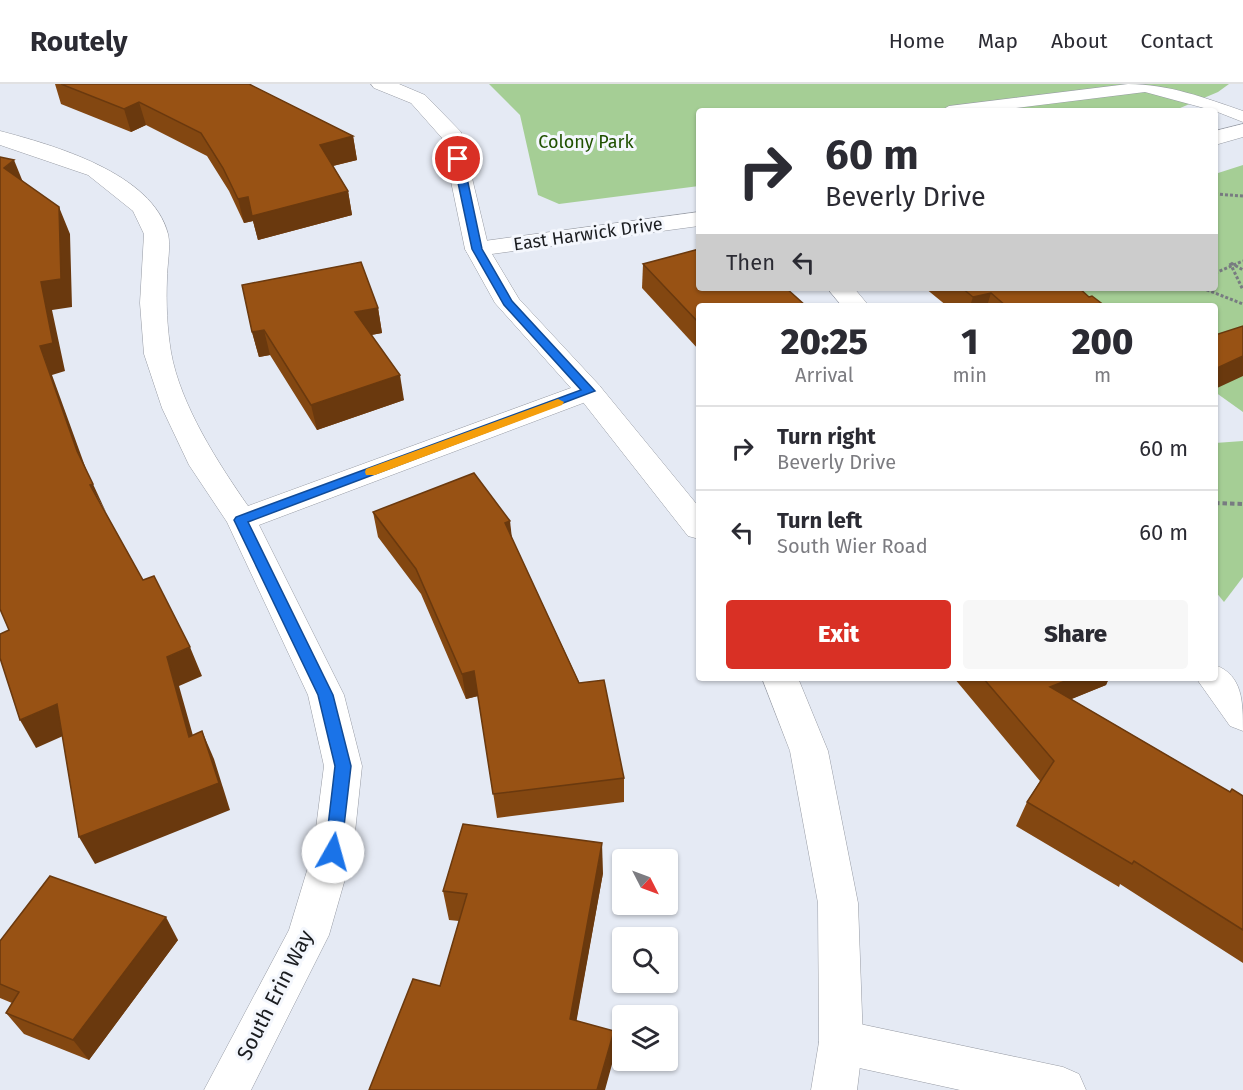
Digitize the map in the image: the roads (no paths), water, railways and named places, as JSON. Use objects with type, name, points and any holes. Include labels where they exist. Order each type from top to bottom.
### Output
[{"type":"street","points":[[381,84],[418,99],[453,137],[477,249],[508,303],[589,391],[696,524]]},
{"type":"street","points":[[1218,137],[1243,130]]},
{"type":"street","name":"South Erin Way","points":[[0,138],[96,170],[143,207],[156,234],[153,303],[158,354],[176,408],[204,465],[241,520],[326,695],[343,766],[333,852],[308,935],[226,1090]]},
{"type":"street","name":"East Harwick Drive","points":[[477,249],[696,219]]},
{"type":"street","points":[[843,291],[853,303]]},
{"type":"street","points":[[241,520],[589,391]]},
{"type":"street","points":[[781,681],[809,751],[838,903],[841,1042],[834,1090]]},
{"type":"street","points":[[1216,681],[1243,716]]},
{"type":"street","points":[[841,1042],[1063,1090]]},
{"type":"lane","points":[[974,108],[1145,87],[1187,97],[1218,108]]},
{"type":"lane","points":[[1218,108],[1243,117]]},
{"type":"park label","name":"Colony Park","points":[[586,142]]}]
